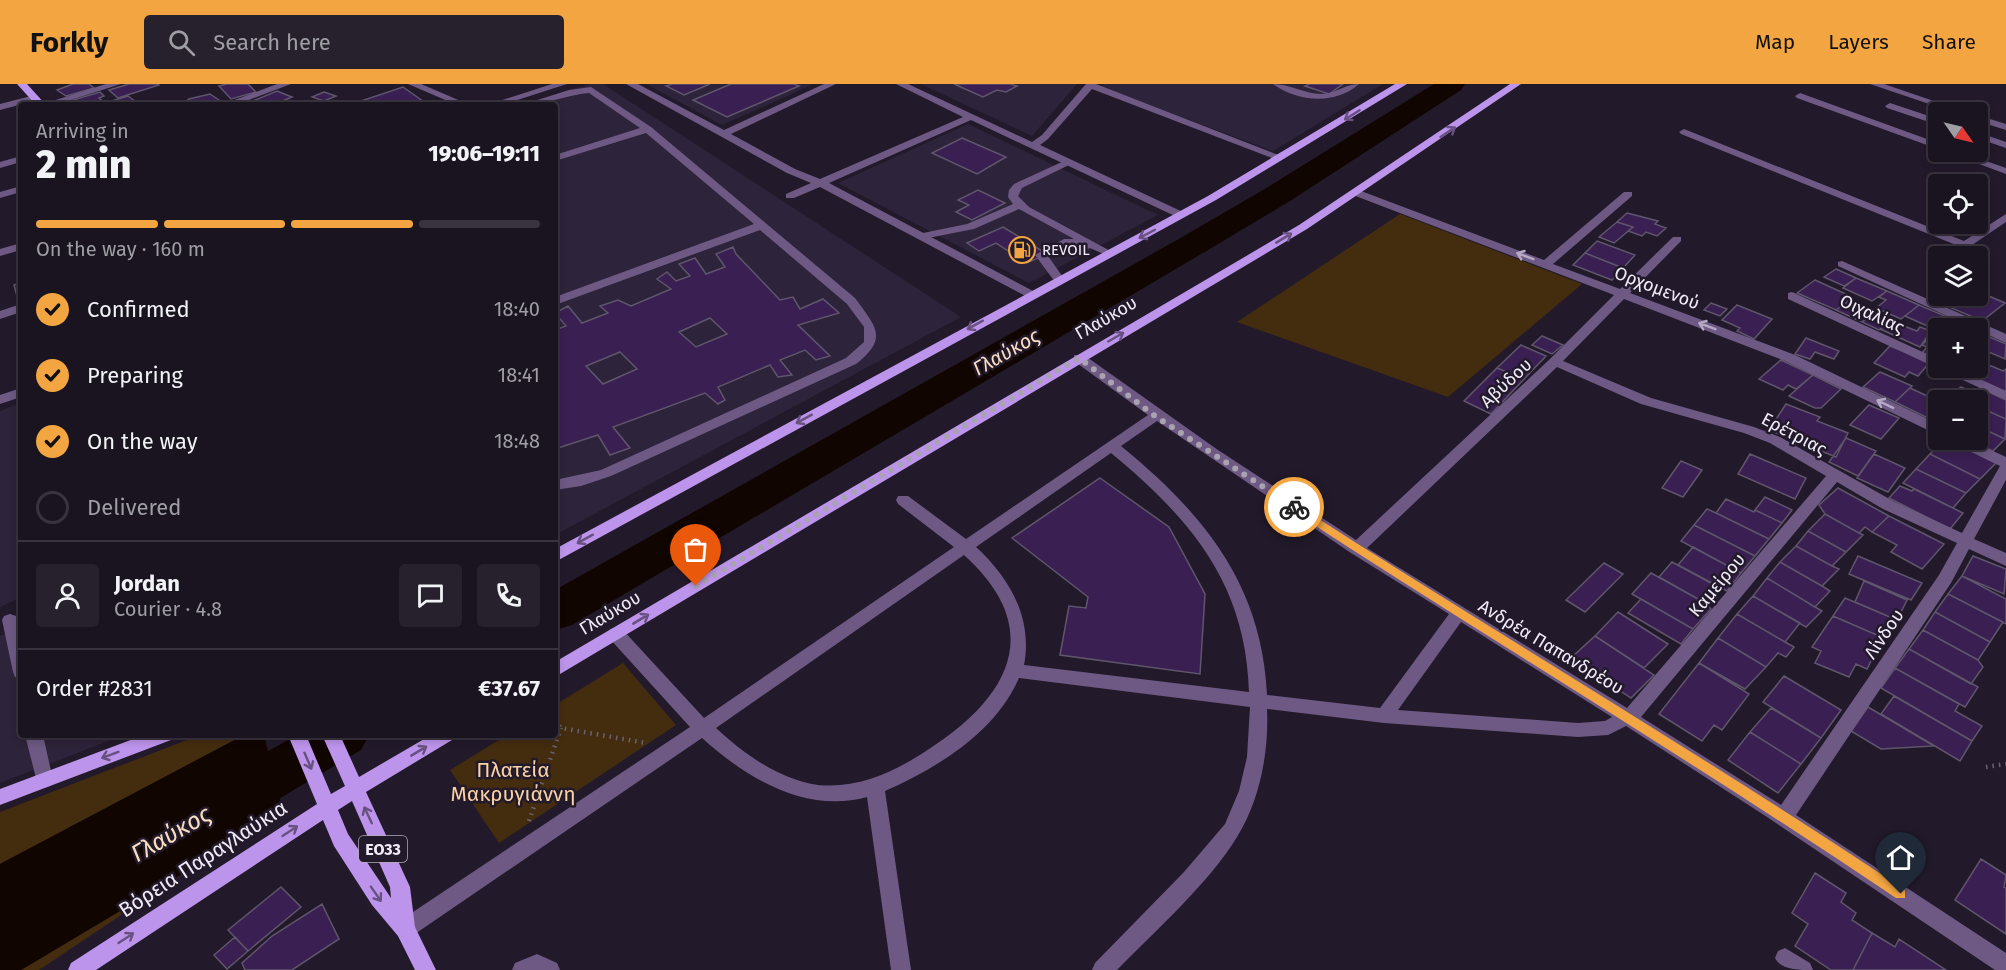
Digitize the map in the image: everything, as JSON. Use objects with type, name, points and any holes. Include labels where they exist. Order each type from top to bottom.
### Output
[{"type":"main road","points":[[22,84],[39,102]]},
{"type":"main road","points":[[558,553],[1181,215],[1281,158],[1402,84]]},
{"type":"main road","name":"Γλαύκου","points":[[558,668],[1357,193],[1516,84]]},
{"type":"main road","points":[[0,797],[157,738]]},
{"type":"main road","name":"ΕΟ33","points":[[298,738],[341,840],[405,929],[426,970]]},
{"type":"main road","name":"ΕΟ33","points":[[332,738],[400,886],[405,929]]},
{"type":"main road","points":[[351,781],[440,738]]},
{"type":"main road","name":"Βόρεια Παραγλαύκια","points":[[78,970],[328,806],[351,781]]},
{"type":"street","points":[[44,102],[116,84]]},
{"type":"street","points":[[235,102],[286,84]]},
{"type":"street","points":[[413,84],[458,102]]},
{"type":"street","points":[[502,102],[561,84]]},
{"type":"street","points":[[631,84],[791,171],[821,182],[1031,295]]},
{"type":"street","points":[[724,134],[831,84]]},
{"type":"street","points":[[901,84],[1181,215]]},
{"type":"street","points":[[1278,84],[1311,95],[1326,97],[1337,96],[1354,84]]},
{"type":"street","points":[[1875,84],[1930,102]]},
{"type":"street","points":[[1033,146],[1045,137],[1090,85],[1281,158]]},
{"type":"street","points":[[540,102],[591,90],[648,129],[762,225],[861,311],[870,327],[870,342],[864,351],[819,378],[606,473],[581,481],[558,485]]},
{"type":"street","points":[[1800,96],[1928,142]]},
{"type":"street","points":[[0,107],[18,105]]},
{"type":"street","points":[[1890,106],[1928,119]]},
{"type":"street","points":[[790,196],[970,117]]},
{"type":"street","points":[[1988,121],[2006,127]]},
{"type":"street","points":[[558,157],[648,129]]},
{"type":"street","points":[[1684,132],[1965,245],[2006,217]]},
{"type":"street","points":[[1988,139],[2006,145]]},
{"type":"street","points":[[0,165],[18,160]]},
{"type":"street","points":[[1980,162],[2006,171]]},
{"type":"street","points":[[1068,163],[1014,190],[1013,197],[1019,205],[1109,255]]},
{"type":"street","points":[[0,195],[18,190]]},
{"type":"street","name":"Ορχομενού","points":[[1357,193],[1790,358],[1928,425]]},
{"type":"street","points":[[1546,264],[1628,194]]},
{"type":"street","points":[[923,236],[970,227],[1019,205]]},
{"type":"street","points":[[558,300],[762,225]]},
{"type":"street","name":"Αβύδου","points":[[1356,549],[1556,362],[1677,239]]},
{"type":"street","points":[[1059,280],[1041,255],[1068,241],[1109,255]]},
{"type":"street","points":[[0,253],[18,247]]},
{"type":"street","points":[[1842,264],[2006,339]]},
{"type":"street","name":"Οιχαλίας","points":[[1792,296],[1928,359]]},
{"type":"street","points":[[0,315],[18,309]]},
{"type":"street","name":"Ανδρέα Παπανδρέου","points":[[1079,358],[1155,416],[1356,549],[1784,816],[1999,965]]},
{"type":"street","name":"Ερέτριας","points":[[1556,362],[1653,404],[1762,434],[1783,444],[1834,476],[1966,543],[2006,560]]},
{"type":"street","points":[[1967,378],[2006,396]]},
{"type":"street","points":[[0,400],[18,393]]},
{"type":"street","points":[[405,929],[704,727],[1155,416]]},
{"type":"street","points":[[1102,970],[1213,855],[1236,823],[1253,771],[1259,727],[1258,702],[1243,610],[1226,568],[1182,510],[1111,445]]},
{"type":"street","points":[[1977,450],[2006,465]]},
{"type":"street","name":"Λίνδου","points":[[1784,816],[1945,579],[2006,465]]},
{"type":"street","name":"Καμείρου","points":[[1629,718],[1834,476]]},
{"type":"street","points":[[616,634],[704,727],[757,770],[798,789],[839,794],[875,787],[928,758],[971,730],[993,709],[1014,670],[1018,637],[1010,604],[996,578],[963,547],[903,500]]},
{"type":"street","points":[[1384,716],[1458,614]]},
{"type":"street","points":[[10,619],[18,658]]},
{"type":"street","points":[[1014,670],[1384,716],[1594,731],[1608,729],[1629,718]]},
{"type":"street","points":[[35,738],[44,780]]},
{"type":"street","points":[[875,787],[902,970]]},
{"type":"street","points":[[1785,957],[1803,970]]},
{"type":"street","points":[[522,970],[537,964],[550,970]]},
{"type":"path","points":[[558,724],[561,728],[649,743]]},
{"type":"path","points":[[558,737],[561,728]]},
{"type":"path","points":[[528,824],[558,738]]},
{"type":"path","points":[[1986,767],[2006,764]]},
{"type":"shaded area","points":[[590,84],[603,84],[961,317],[558,533],[558,102],[528,102]]},
{"type":"shaded area","points":[[646,84],[814,84],[722,125]]},
{"type":"shaded area","points":[[921,84],[1077,84],[1032,136]]},
{"type":"shaded area","points":[[1104,84],[1383,84],[1273,151],[1101,87]]},
{"type":"shaded area","points":[[968,124],[1158,215],[1029,283],[838,183]]},
{"type":"shaded area","points":[[18,404],[18,598],[0,607],[0,411]]},
{"type":"shaded area","points":[[18,627],[18,738],[116,738],[0,783],[0,636]]},
{"type":"green space","points":[[1400,214],[1582,284],[1448,397],[1237,322]]},
{"type":"green space","name":"Πλατεία Μακρυγιάννη","points":[[623,663],[676,725],[499,843],[450,770],[502,738],[558,738],[558,703]]},
{"type":"green space","points":[[192,738],[238,738],[0,864],[0,812]]},
{"type":"green space","points":[[187,871],[39,970],[21,970]]},
{"type":"water","points":[[238,738],[265,738],[281,804],[187,871],[21,970],[0,970],[0,864]]},
{"type":"building","points":[[73,84],[89,84],[94,88],[66,96],[57,90]]},
{"type":"building","points":[[129,84],[159,85],[118,98],[109,90]]},
{"type":"building","points":[[248,84],[256,92],[231,99],[219,86]]},
{"type":"building","points":[[710,84],[684,95],[666,86]]},
{"type":"building","points":[[731,84],[794,84],[799,86],[727,117],[693,100]]},
{"type":"building","points":[[954,84],[1017,86],[1006,92],[997,90],[983,97]]},
{"type":"building","points":[[1343,84],[1329,94],[1305,86]]},
{"type":"building","points":[[403,87],[424,102],[358,102]]},
{"type":"building","points":[[277,91],[292,97],[280,102],[250,102]]},
{"type":"building","points":[[100,92],[104,96],[99,98],[104,102],[75,102],[73,100]]},
{"type":"building","points":[[324,92],[336,96],[324,101],[312,97]]},
{"type":"building","points":[[210,94],[222,102],[186,102]]},
{"type":"building","points":[[128,96],[136,102],[108,102]]},
{"type":"building","points":[[962,138],[1006,157],[977,174],[932,153]]},
{"type":"building","points":[[978,190],[1005,203],[972,220],[956,212],[969,205],[958,200]]},
{"type":"building","points":[[1627,213],[1658,221],[1655,224],[1666,228],[1657,236],[1646,232],[1642,236],[1628,231],[1633,227],[1617,222]]},
{"type":"building","points":[[1617,222],[1633,227],[1614,243],[1599,237]]},
{"type":"building","points":[[1003,227],[1047,254],[1027,263],[996,243],[979,251],[967,243]]},
{"type":"building","points":[[1597,241],[1635,255],[1623,268],[1585,253]]},
{"type":"building","points":[[733,247],[736,254],[780,300],[793,297],[800,309],[823,299],[839,313],[798,325],[830,356],[816,360],[805,350],[780,360],[792,375],[778,377],[770,365],[718,387],[725,400],[718,404],[705,393],[613,427],[630,448],[610,455],[598,435],[558,448],[558,329],[566,326],[558,317],[558,311],[568,306],[582,323],[608,313],[600,306],[618,300],[631,306],[671,289],[657,279],[667,272],[676,281],[690,276],[679,264],[695,258],[706,274],[725,267],[716,254]],"holes":[[[710,318],[727,334],[696,347],[679,332]],[[620,352],[637,369],[603,384],[586,366]]]},
{"type":"building","points":[[1585,253],[1623,268],[1612,280],[1573,265]]},
{"type":"building","points":[[1836,269],[1856,278],[1844,286],[1824,277]]},
{"type":"building","points":[[1856,278],[1887,291],[1872,301],[1843,288]]},
{"type":"building","points":[[1815,280],[1852,299],[1836,310],[1797,293]]},
{"type":"building","points":[[18,284],[18,300],[14,285]]},
{"type":"building","points":[[1887,291],[1919,305],[1901,319],[1876,308],[1886,300],[1879,297]]},
{"type":"building","points":[[1988,296],[2005,303],[1986,318],[1975,318],[1947,306],[1988,306]]},
{"type":"building","points":[[1850,300],[1876,313],[1862,322],[1836,310]]},
{"type":"building","points":[[1711,303],[1727,309],[1720,316],[1704,310]]},
{"type":"building","points":[[1737,305],[1772,319],[1754,339],[1737,331],[1740,328],[1722,320]]},
{"type":"building","points":[[1919,305],[1945,316],[1928,318],[1928,326],[1905,316]]},
{"type":"building","points":[[1874,314],[1891,321],[1879,330],[1862,322]]},
{"type":"building","points":[[1891,321],[1917,331],[1920,327],[1928,330],[1928,335],[1920,347],[1880,329]]},
{"type":"building","points":[[1542,336],[1563,345],[1552,354],[1532,345]]},
{"type":"building","points":[[1988,336],[2006,344],[2005,359],[1988,352]]},
{"type":"building","points":[[1806,338],[1839,351],[1834,359],[1815,352],[1810,359],[1795,354]]},
{"type":"building","points":[[1928,339],[1928,355],[1922,353],[1927,347],[1922,345]]},
{"type":"building","points":[[1521,345],[1546,356],[1524,379],[1497,368]]},
{"type":"building","points":[[1890,346],[1928,361],[1918,376],[1909,372],[1905,377],[1874,363]]},
{"type":"building","points":[[1781,360],[1813,375],[1796,389],[1788,385],[1783,390],[1759,379]]},
{"type":"building","points":[[1988,365],[2003,371],[2006,369],[2006,392],[1976,378],[1988,378]]},
{"type":"building","points":[[1497,368],[1524,379],[1491,414],[1464,401]]},
{"type":"building","points":[[1880,372],[1912,386],[1895,402],[1863,387]]},
{"type":"building","points":[[1813,375],[1841,389],[1821,408],[1815,408],[1789,396]]},
{"type":"building","points":[[1910,388],[1928,396],[1928,418],[1895,402]]},
{"type":"building","points":[[1988,392],[2006,400],[2006,419],[1988,411]]},
{"type":"building","points":[[1786,404],[1820,417],[1817,421],[1848,433],[1836,457],[1769,430]]},
{"type":"building","points":[[1869,405],[1899,418],[1881,439],[1850,425]]},
{"type":"building","points":[[1988,411],[2006,419],[2005,439],[1988,431]]},
{"type":"building","points":[[1988,431],[2005,439],[1993,451],[1988,449]]},
{"type":"building","points":[[1846,438],[1876,451],[1858,476],[1829,462]]},
{"type":"building","points":[[1934,450],[1970,450],[1996,463],[1980,479],[1930,454]]},
{"type":"building","points":[[1750,454],[1806,478],[1795,499],[1738,474]]},
{"type":"building","points":[[1874,454],[1905,468],[1888,492],[1857,478]]},
{"type":"building","points":[[1930,454],[1980,479],[1966,493],[1916,469]]},
{"type":"building","points":[[1681,461],[1702,470],[1683,497],[1662,488]]},
{"type":"building","points":[[1916,469],[1966,493],[1953,508],[1903,483]]},
{"type":"building","points":[[1100,478],[1169,527],[1205,594],[1200,674],[1060,655],[1069,606],[1086,608],[1088,597],[1012,538]]},
{"type":"building","points":[[1900,486],[1912,491],[1914,489],[1963,513],[1950,529],[1889,498]]},
{"type":"building","points":[[1838,488],[1889,516],[1872,532],[1865,527],[1859,533],[1825,514],[1819,505]]},
{"type":"building","points":[[1765,497],[1792,510],[1782,523],[1755,510]]},
{"type":"building","points":[[1726,499],[1782,523],[1769,539],[1716,513]]},
{"type":"building","points":[[1707,509],[1769,539],[1755,556],[1694,525]]},
{"type":"building","points":[[1825,514],[1863,535],[1846,552],[1808,531]]},
{"type":"building","points":[[1889,516],[1944,544],[1922,569],[1891,552],[1897,545],[1872,532]]},
{"type":"building","points":[[1694,525],[1755,556],[1741,573],[1681,541]]},
{"type":"building","points":[[1808,531],[1846,552],[1832,566],[1796,546]]},
{"type":"building","points":[[1796,546],[1839,569],[1822,586],[1780,562]]},
{"type":"building","points":[[1693,547],[1741,573],[1727,591],[1678,565]]},
{"type":"building","points":[[1858,556],[1922,583],[1911,600],[1849,574]]},
{"type":"building","points":[[1973,556],[2006,569],[2004,594],[1962,576]]},
{"type":"building","points":[[1672,562],[1720,588],[1707,604],[1659,577]]},
{"type":"building","points":[[1780,562],[1830,591],[1815,607],[1767,578]]},
{"type":"building","points":[[1604,563],[1623,574],[1585,612],[1566,600]]},
{"type":"building","points":[[1651,573],[1707,604],[1711,609],[1693,629],[1632,594]]},
{"type":"building","points":[[1962,576],[2006,599],[2006,624],[1948,594]]},
{"type":"building","points":[[1767,578],[1822,611],[1806,627],[1753,596]]},
{"type":"building","points":[[1864,581],[1907,600],[1897,620],[1855,602]]},
{"type":"building","points":[[1948,594],[2003,622],[1990,642],[1935,612]]},
{"type":"building","points":[[1753,596],[1800,623],[1785,642],[1737,614]]},
{"type":"building","points":[[1845,598],[1897,620],[1886,639],[1833,616]]},
{"type":"building","points":[[1641,599],[1693,629],[1681,644],[1628,613]]},
{"type":"building","points":[[1618,612],[1668,644],[1644,668],[1595,636]]},
{"type":"building","points":[[1935,612],[1990,642],[1978,660],[1923,630]]},
{"type":"building","points":[[1737,614],[1794,647],[1786,657],[1778,653],[1766,667],[1718,638]]},
{"type":"building","points":[[1833,616],[1886,639],[1878,653],[1869,648],[1866,653],[1873,657],[1867,669],[1856,664],[1849,677],[1815,663],[1821,651],[1812,647]]},
{"type":"building","points":[[1923,630],[1978,660],[1983,667],[1971,684],[1909,649]]},
{"type":"building","points":[[1595,636],[1654,675],[1631,698],[1571,658]]},
{"type":"building","points":[[1718,638],[1766,667],[1745,689],[1699,663]]},
{"type":"building","points":[[1909,649],[1978,687],[1965,707],[1895,668]]},
{"type":"building","points":[[1699,663],[1749,694],[1722,730],[1714,725],[1702,741],[1659,714]]},
{"type":"building","points":[[1895,668],[1959,704],[1955,711],[1982,726],[1972,741],[1881,688]]},
{"type":"building","points":[[1784,676],[1841,710],[1821,738],[1763,702]]},
{"type":"building","points":[[1894,696],[1972,741],[1960,761],[1881,714]]},
{"type":"building","points":[[1868,707],[1934,746],[1881,749],[1851,731]]},
{"type":"building","points":[[1771,708],[1821,738],[1801,764],[1750,732]]},
{"type":"building","points":[[1750,732],[1801,764],[1778,793],[1728,760]]},
{"type":"building","points":[[1981,859],[2006,875],[2004,887],[2006,888],[2006,934],[1955,900]]},
{"type":"building","points":[[1815,873],[1846,893],[1841,902],[1856,913],[1852,920],[1872,933],[1853,970],[1831,970],[1795,946],[1808,924],[1792,913]]},
{"type":"building","points":[[281,887],[301,907],[248,951],[228,930]]},
{"type":"building","points":[[322,904],[339,939],[292,970],[245,970],[242,963],[272,936]]},
{"type":"building","points":[[1872,933],[1895,947],[1899,939],[1946,970],[1853,970]]},
{"type":"building","points":[[235,937],[248,951],[227,969],[214,955]]},
{"type":"waterway","name":"Γλαύκος","points":[[558,610],[1196,243],[1279,194],[1452,84]]},
{"type":"waterway","name":"Γλαύκος","points":[[223,804],[338,738]]},
{"type":"way so far","points":[[696,586],[1079,358],[1155,416],[1294,507]]},
{"type":"place","name":"REVOIL","points":[[1022,250]]},
{"type":"route","points":[[1294,507],[1458,614],[1784,816],[1901,894]]}]
